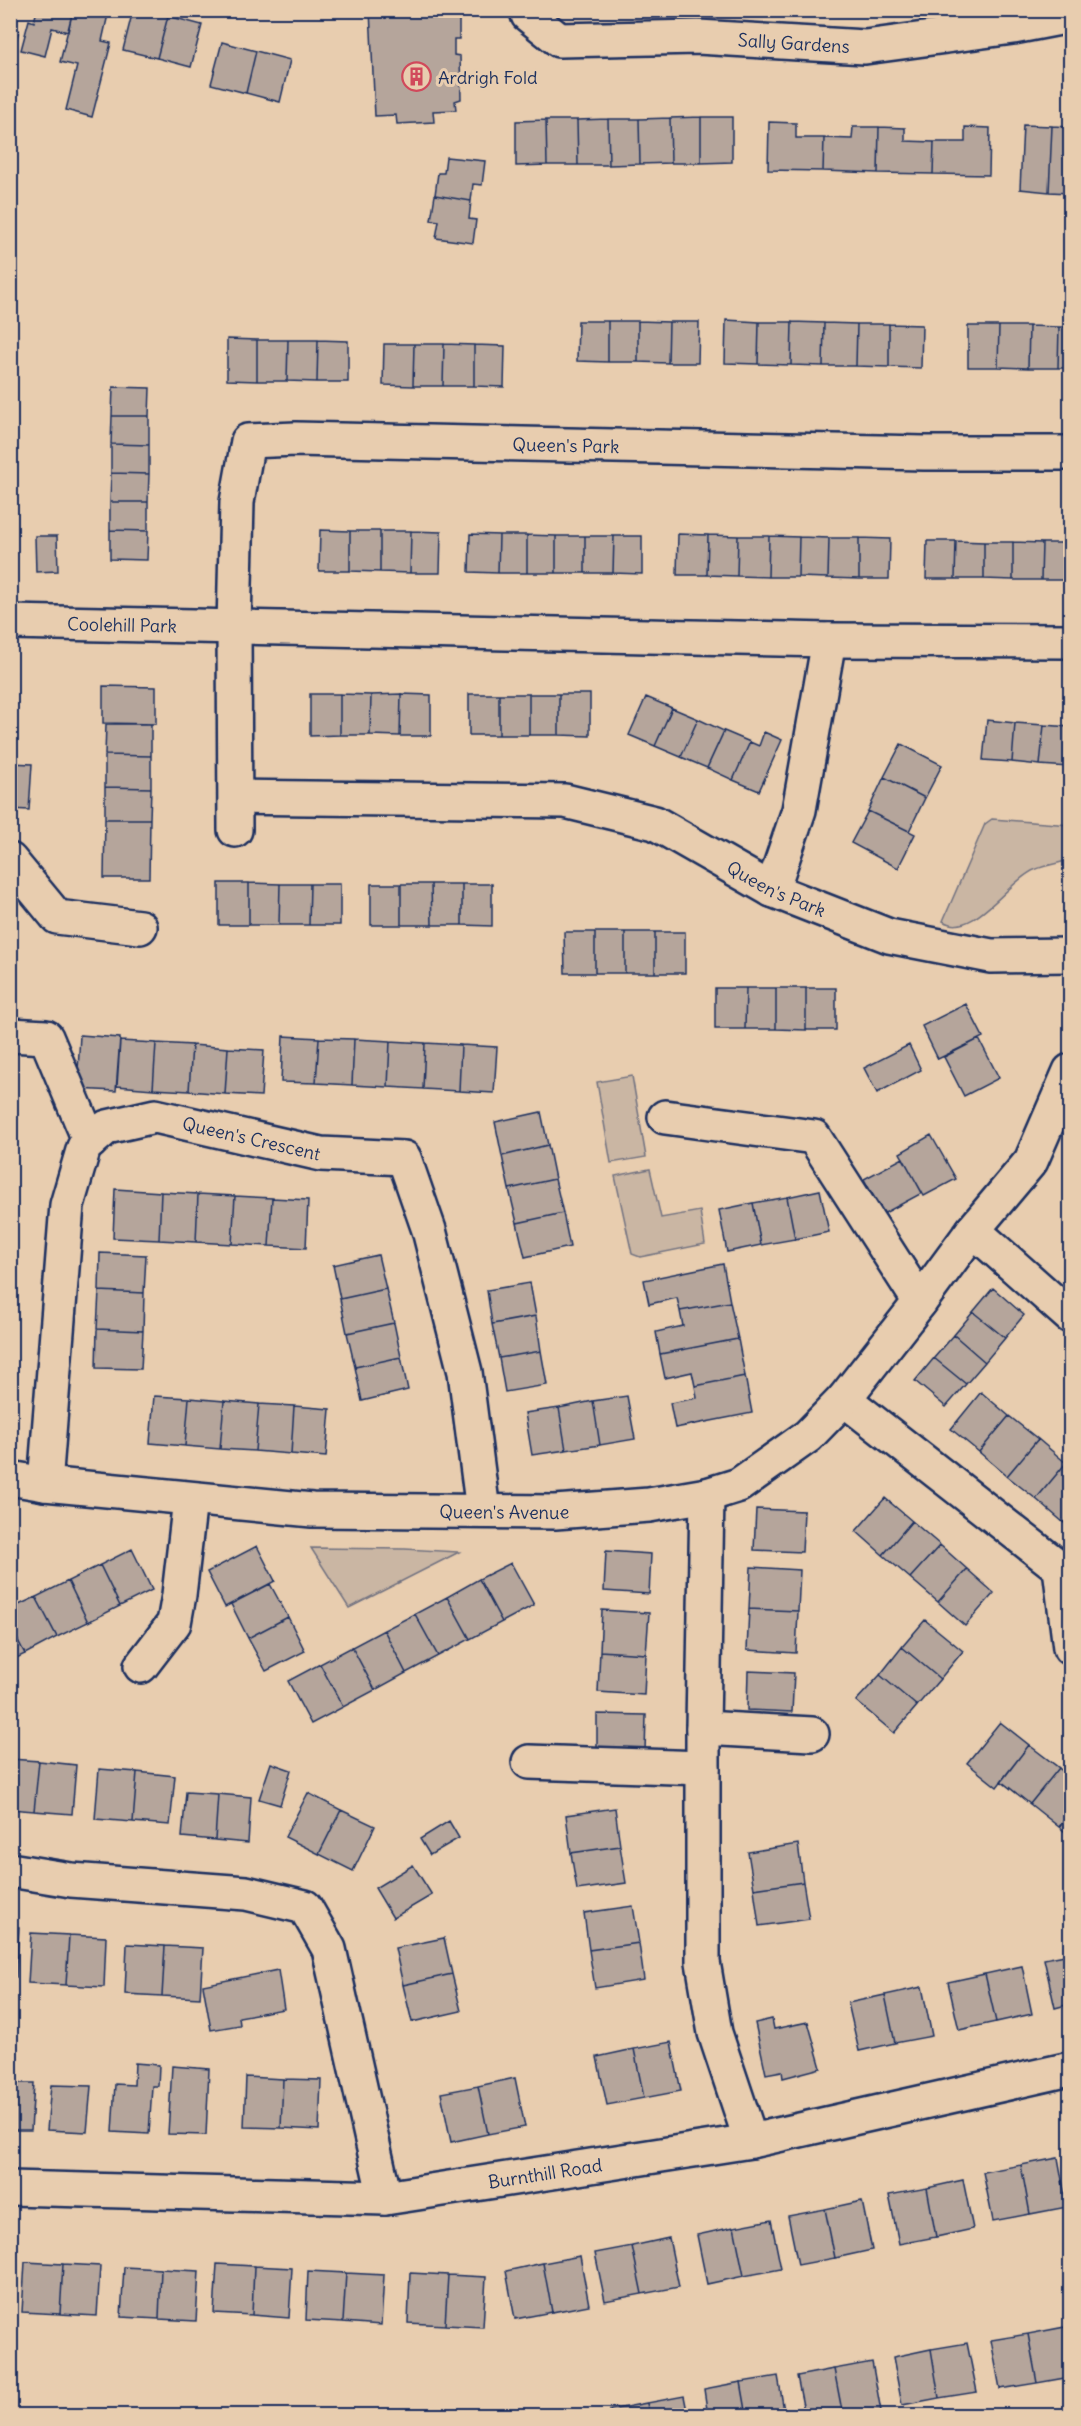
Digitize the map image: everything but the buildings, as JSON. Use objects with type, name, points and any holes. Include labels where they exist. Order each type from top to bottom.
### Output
[{"type":"street","name":"Sally Gardens","points":[[527,10],[528,15],[559,40],[698,37],[866,47],[1013,27],[1071,16]]},
{"type":"street","name":"Queen's Park","points":[[236,830],[234,626],[237,502],[248,441],[296,439],[912,453],[1071,453]]},
{"type":"street","name":"Coolehill Park","points":[[10,622],[234,626]]},
{"type":"street","points":[[234,626],[829,640],[1071,640]]},
{"type":"street","points":[[772,890],[799,810],[829,640]]},
{"type":"street","name":"Queen's Park","points":[[236,797],[565,801],[655,823],[772,890],[889,936],[992,956],[1071,955]]},
{"type":"street","points":[[10,860],[57,917],[140,927]]},
{"type":"street","points":[[10,1035],[46,1037],[90,1142],[84,1148],[67,1205],[45,1484]]},
{"type":"street","name":"Queen's Avenue","points":[[10,1478],[45,1484],[312,1510],[555,1512],[649,1505],[707,1495],[740,1485],[808,1436],[844,1400],[973,1230],[1031,1161],[1071,1071]]},
{"type":"street","name":"Queen's Crescent","points":[[90,1142],[107,1127],[155,1116],[321,1154],[404,1158],[429,1230],[465,1372],[483,1511]]},
{"type":"street","points":[[665,1117],[814,1137],[920,1302]]},
{"type":"street","points":[[973,1230],[1071,1316]]},
{"type":"street","points":[[844,1400],[1060,1568],[1071,1647]]},
{"type":"street","points":[[707,1495],[703,1728],[703,1962],[715,2033],[751,2141]]},
{"type":"street","points":[[141,1666],[174,1623],[190,1499]]},
{"type":"street","points":[[703,1728],[812,1734]]},
{"type":"street","points":[[529,1762],[703,1768]]},
{"type":"street","points":[[10,1870],[71,1880],[246,1893],[305,1907],[330,1949],[385,2198]]},
{"type":"street","name":"Burnthill Road","points":[[10,2188],[385,2198],[751,2141],[1071,2069]]},
{"type":"shaded area","points":[[992,819],[1070,825],[1070,860],[1047,865],[1024,876],[990,907],[966,923],[954,925],[943,921],[985,824]]},
{"type":"shaded area","points":[[632,1076],[646,1157],[611,1163],[597,1082]]},
{"type":"shaded area","points":[[650,1169],[661,1218],[700,1211],[705,1244],[640,1257],[632,1254],[615,1176]]},
{"type":"shaded area","points":[[311,1548],[405,1549],[459,1552],[349,1608]]},
{"type":"place","name":"Ardrigh Fold","points":[[417,77]]}]
